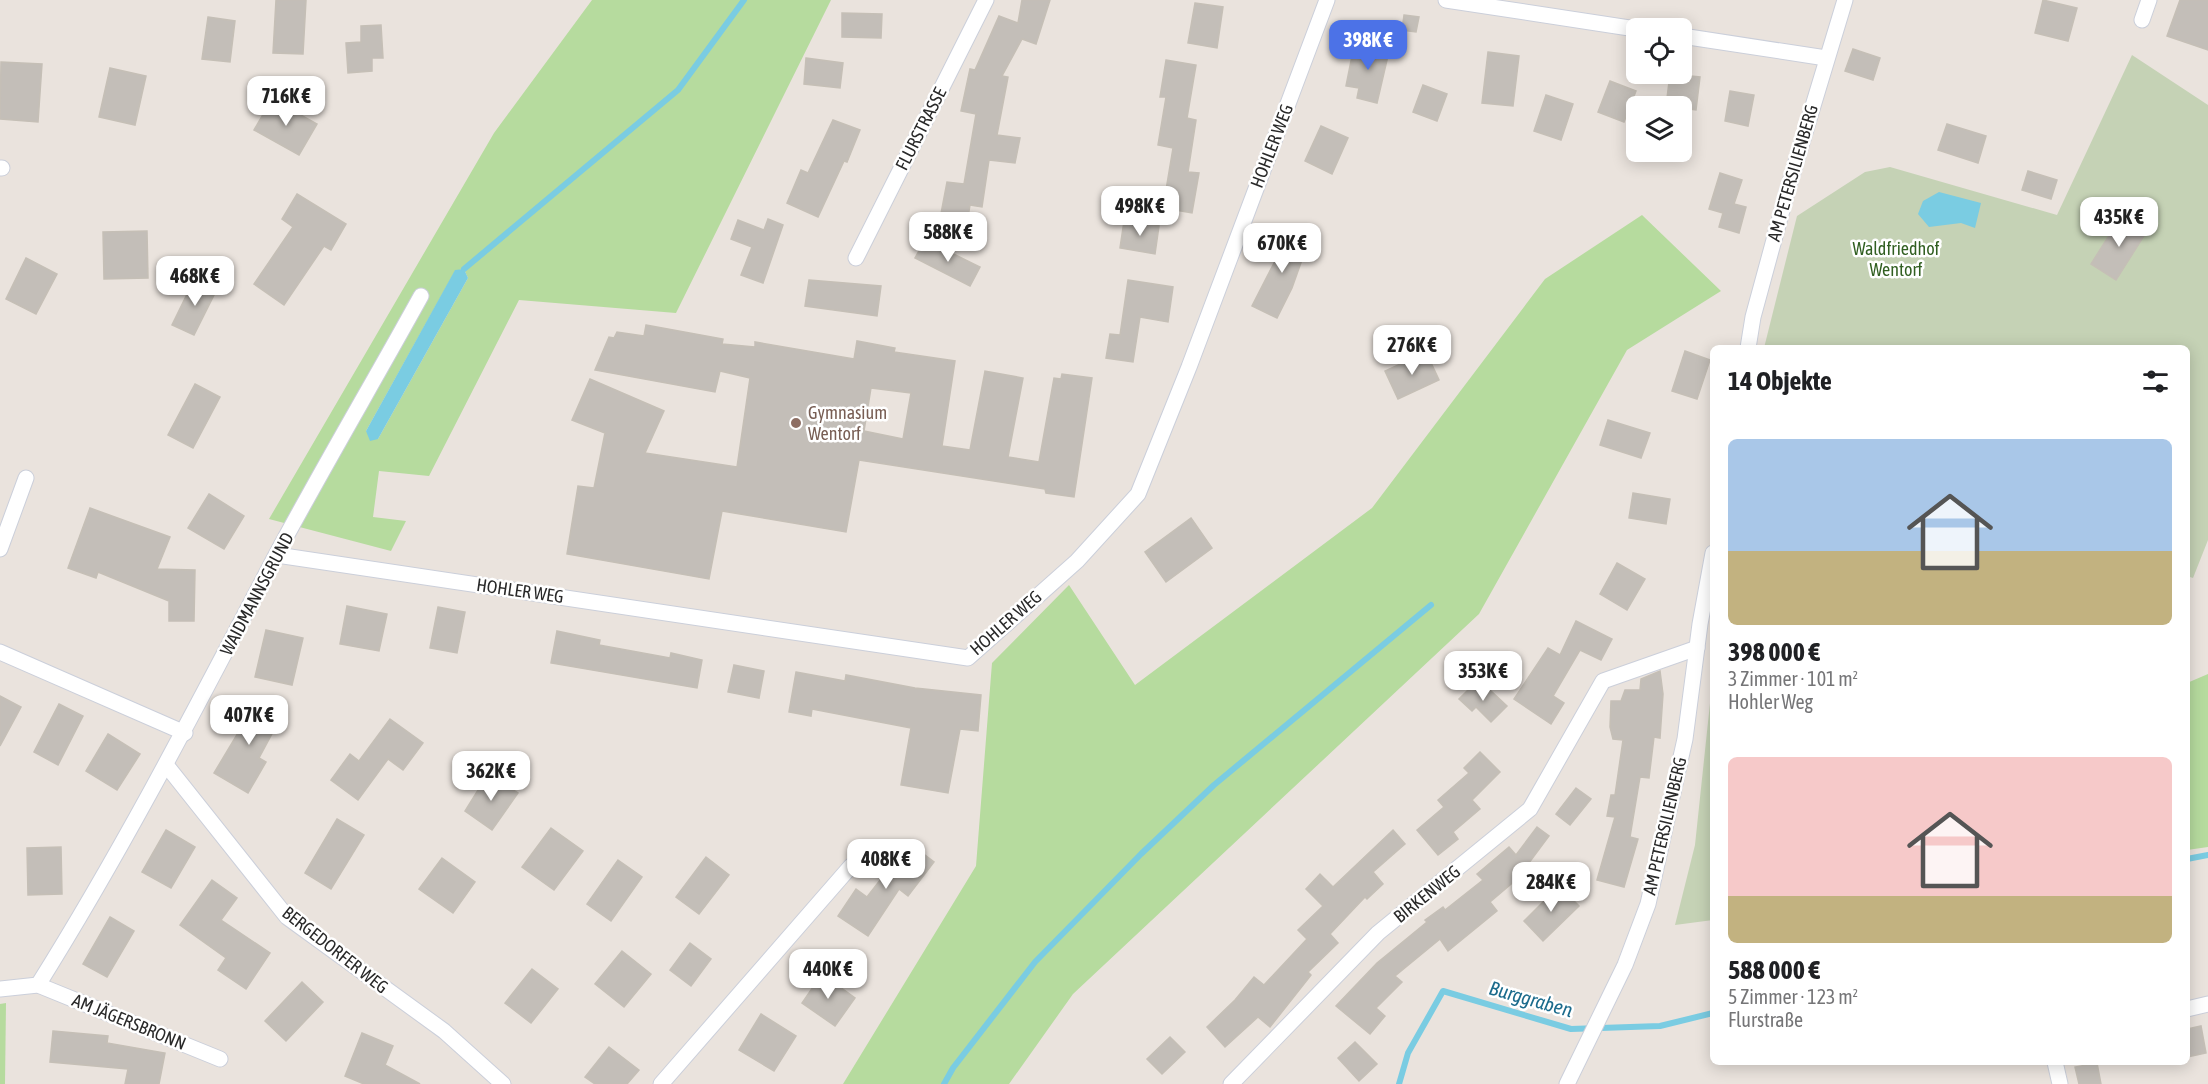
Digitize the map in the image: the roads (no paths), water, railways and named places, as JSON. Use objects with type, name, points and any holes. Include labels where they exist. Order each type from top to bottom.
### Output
[{"type":"street","name":"FLURSTRASSE","points":[[856,258],[986,0]]},
{"type":"street","name":"HOHLER WEG","points":[[277,555],[968,658],[1077,561],[1138,494],[1189,367],[1327,0]]},
{"type":"street","points":[[1446,0],[1626,27]]},
{"type":"street","name":"AM PETERSILIENBERG","points":[[1748,345],[1753,317],[1826,58],[1845,0]]},
{"type":"street","points":[[2142,20],[2149,0]]},
{"type":"street","points":[[1692,38],[1826,58]]},
{"type":"street","name":"WAIDMANNSGRUND","points":[[38,985],[94,895],[167,766],[277,555],[421,296]]},
{"type":"street","points":[[0,549],[26,478]]},
{"type":"street","name":"AM PETERSILIENBERG","points":[[1567,1084],[1625,965],[1648,904],[1685,739],[1710,571]]},
{"type":"street","name":"BIRKENWEG","points":[[1231,1084],[1378,933],[1530,809],[1603,681],[1697,648]]},
{"type":"street","points":[[0,652],[184,733]]},
{"type":"street","name":"BERGEDORFER WEG","points":[[167,766],[287,916],[444,1031],[503,1084]]},
{"type":"street","points":[[661,1084],[851,866]]},
{"type":"street","points":[[0,989],[38,985]]},
{"type":"street","name":"AM JÄGERSBRONN","points":[[38,985],[220,1059]]},
{"type":"street","points":[[2190,1008],[2208,1005]]},
{"type":"street","points":[[2056,1065],[2060,1084]]},
{"type":"water","points":[[1939,192],[1981,203],[1975,228],[1961,223],[1929,227],[1918,214],[1923,201]]},
{"type":"water","points":[[464,269],[468,278],[378,439],[370,441],[366,431],[455,270]]},
{"type":"waterway","points":[[464,269],[678,90],[744,0]]},
{"type":"waterway","points":[[944,1084],[953,1068],[1035,962],[1141,854],[1214,785],[1431,605]]},
{"type":"waterway","name":"Burggraben","points":[[2190,858],[2208,855]]},
{"type":"waterway","name":"Burggraben","points":[[1399,1084],[1408,1053],[1443,991],[1571,1029],[1660,1026],[1710,1014]]},
{"type":"place","name":"Gymnasium Wentorf","points":[[796,423]]},
{"type":"park label","name":"Waldfriedhof Wentorf","points":[[1896,259]]}]
